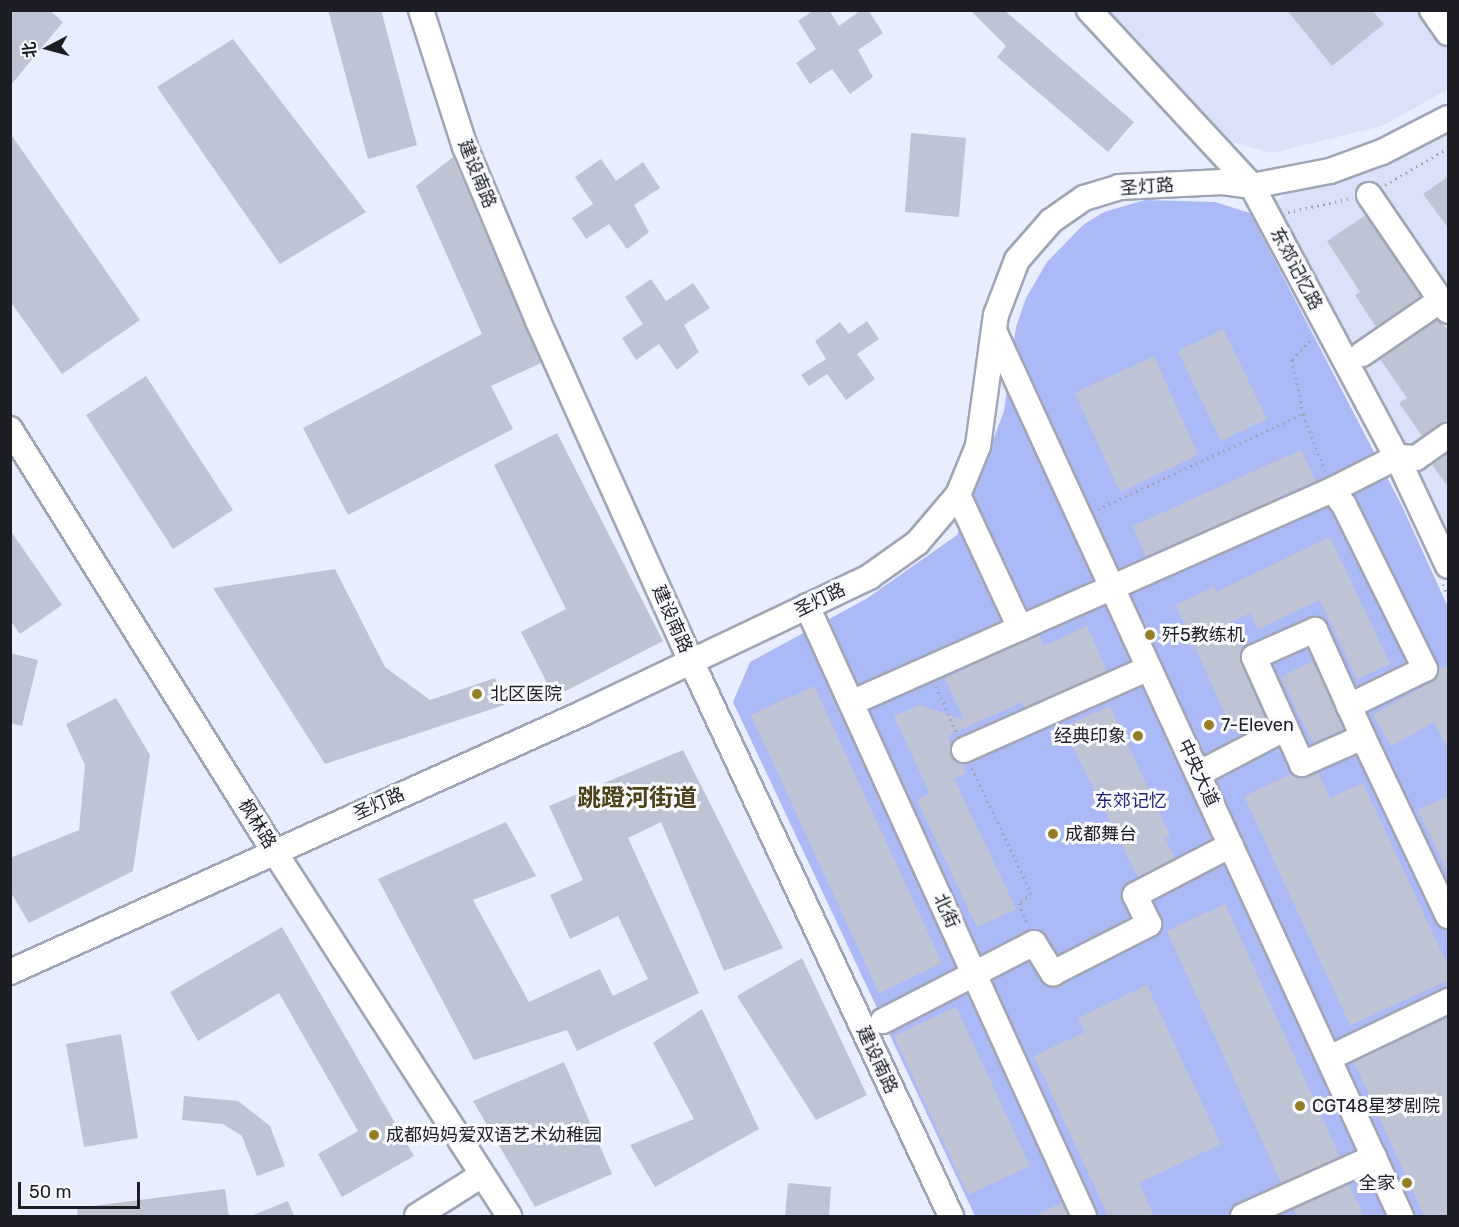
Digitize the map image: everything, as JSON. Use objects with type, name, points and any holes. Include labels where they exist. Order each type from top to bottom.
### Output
[{"type":"street","name":"建设南路","points":[[421,10],[465,147],[538,321],[691,661],[951,1216]]},
{"type":"street","name":"东郊记忆路","points":[[1089,10],[1252,186],[1397,458],[1449,566]]},
{"type":"street","points":[[1432,10],[1449,33]]},
{"type":"street","name":"圣灯路","points":[[10,972],[691,661],[869,577],[917,543],[958,495],[978,446],[989,388],[994,330],[1017,260],[1052,220],[1084,198],[1119,187],[1223,183],[1252,186],[1329,171],[1382,152],[1449,118]]},
{"type":"street","points":[[1362,354],[1445,305],[1369,195]]},
{"type":"street","name":"中央大道","points":[[994,330],[1401,1216]]},
{"type":"street","name":"枫林路","points":[[10,429],[274,852],[509,1216]]},
{"type":"street","points":[[851,703],[1332,490],[1397,458],[1416,458],[1449,436]]},
{"type":"street","points":[[1332,490],[1344,505],[1425,669],[1349,706]]},
{"type":"street","points":[[958,495],[1020,628]]},
{"type":"street","name":"北街","points":[[807,606],[1084,1216]]},
{"type":"street","points":[[1363,736],[1302,764],[1254,657],[1315,630],[1449,916]]},
{"type":"street","points":[[964,750],[1149,668]]},
{"type":"street","points":[[1198,774],[1286,728]]},
{"type":"street","points":[[883,1021],[1034,943],[1053,973],[1149,924],[1135,895],[1231,845]]},
{"type":"street","points":[[1329,1058],[1449,1001]]},
{"type":"street","points":[[1243,1216],[1374,1157]]},
{"type":"street","points":[[417,1216],[482,1176]]},
{"type":"path","points":[[1290,222],[1285,213],[1369,195],[1449,148]]},
{"type":"path","points":[[1326,325],[1292,359],[1303,414],[1332,490]]},
{"type":"path","points":[[1080,518],[1303,414]]},
{"type":"path","points":[[928,669],[1031,893],[1019,903],[1034,943]]},
{"type":"shaded area","points":[[1106,11],[1420,11],[1448,51],[1448,89],[1382,126],[1272,153],[1229,141]]},
{"type":"shaded area","points":[[1448,132],[1448,555],[1276,217],[1275,203],[1288,192],[1376,168]]},
{"type":"green space","name":"东郊记忆","points":[[1145,200],[1215,202],[1250,213],[1402,506],[1448,607],[1448,1216],[975,1216],[733,702],[750,662],[866,599],[957,535],[1004,411],[1016,327],[1026,298],[1047,262],[1083,225],[1104,212]]},
{"type":"building","points":[[10,10],[49,10],[63,22],[10,86]]},
{"type":"building","points":[[328,10],[381,10],[417,145],[368,159]]},
{"type":"building","points":[[814,10],[829,10],[839,26],[861,10],[868,10],[883,33],[858,50],[873,77],[850,94],[832,69],[810,84],[796,63],[816,49],[798,21]]},
{"type":"building","points":[[970,10],[1004,10],[1134,122],[1108,152],[997,57],[1006,46]]},
{"type":"building","points":[[1287,10],[1372,10],[1384,24],[1332,66]]},
{"type":"building","points":[[233,39],[366,212],[280,264],[157,87]]},
{"type":"building","points":[[10,133],[140,320],[62,374],[10,301]]},
{"type":"building","points":[[911,133],[966,138],[959,217],[905,212]]},
{"type":"building","points":[[453,157],[541,363],[491,386],[513,429],[348,515],[303,428],[482,334],[416,186]]},
{"type":"building","points":[[601,159],[616,181],[643,162],[660,188],[634,205],[649,232],[627,249],[609,224],[586,239],[572,218],[593,204],[575,177]]},
{"type":"building","points":[[1449,176],[1449,229],[1423,194]]},
{"type":"building","points":[[1366,215],[1421,296],[1376,327],[1355,295],[1360,292],[1327,241]]},
{"type":"building","points":[[651,279],[666,301],[693,283],[710,308],[684,325],[699,352],[677,370],[659,344],[636,360],[622,338],[643,324],[625,297]]},
{"type":"building","points":[[1437,320],[1449,330],[1449,418],[1422,436],[1399,403],[1407,398],[1380,359]]},
{"type":"building","points":[[867,321],[879,339],[857,354],[875,379],[846,400],[827,374],[809,386],[801,375],[826,359],[815,341],[840,322],[849,334]]},
{"type":"building","points":[[1223,329],[1267,419],[1221,441],[1178,351]]},
{"type":"building","points":[[1154,356],[1198,455],[1120,492],[1075,393]]},
{"type":"building","points":[[146,376],[233,510],[173,549],[86,415]]},
{"type":"building","points":[[557,433],[663,641],[554,697],[521,632],[566,609],[494,465]]},
{"type":"building","points":[[1301,450],[1316,481],[1146,557],[1133,526]]},
{"type":"building","points":[[1449,453],[1449,488],[1432,465]]},
{"type":"building","points":[[10,530],[62,605],[20,634],[10,620]]},
{"type":"building","points":[[1330,537],[1390,664],[1357,679],[1320,600],[1258,629],[1250,613],[1230,622],[1242,649],[1241,663],[1265,717],[1233,732],[1176,605],[1214,587],[1216,592]]},
{"type":"building","points":[[335,569],[385,667],[430,700],[495,678],[504,705],[325,764],[213,588]]},
{"type":"building","points":[[1087,626],[1107,671],[1025,708],[1022,702],[949,735],[951,756],[962,764],[966,773],[954,779],[1016,909],[977,927],[917,800],[930,794],[894,716],[919,705],[964,720],[945,678],[1039,635],[1044,646]]},
{"type":"building","points":[[10,653],[38,660],[22,726],[10,723]]},
{"type":"building","points":[[1313,661],[1344,729],[1313,743],[1281,677]]},
{"type":"building","points":[[1449,665],[1449,751],[1434,722],[1391,746],[1373,715],[1431,682],[1439,670]]},
{"type":"building","points":[[814,686],[942,963],[879,993],[751,715]]},
{"type":"building","points":[[116,698],[150,755],[133,871],[29,923],[10,891],[10,858],[79,830],[85,765],[66,724]]},
{"type":"building","points":[[1110,706],[1170,836],[1165,838],[1174,858],[1138,877],[1063,727]]},
{"type":"building","points":[[683,750],[783,948],[724,971],[661,822],[628,838],[699,993],[577,1051],[567,1030],[474,1060],[378,879],[506,822],[536,876],[473,900],[529,1002],[600,969],[613,996],[648,979],[618,916],[570,939],[550,895],[583,880],[549,806]]},
{"type":"building","points":[[1318,772],[1330,798],[1363,783],[1449,968],[1449,980],[1350,1025],[1244,796],[1292,774],[1301,778]]},
{"type":"building","points":[[1449,796],[1449,875],[1418,810]]},
{"type":"building","points":[[1225,904],[1340,1157],[1281,1183],[1167,931]]},
{"type":"building","points":[[282,927],[414,1156],[342,1197],[318,1154],[358,1131],[279,993],[198,1041],[170,992]]},
{"type":"building","points":[[802,958],[867,1095],[816,1120],[737,996]]},
{"type":"building","points":[[1147,985],[1221,1144],[1139,1183],[1154,1216],[1108,1216],[1034,1056],[1085,1032],[1078,1018]]},
{"type":"building","points":[[956,1007],[1030,1166],[968,1195],[894,1036]]},
{"type":"building","points":[[702,1009],[759,1129],[655,1187],[630,1145],[694,1119],[653,1043]]},
{"type":"building","points":[[1449,1017],[1449,1216],[1424,1216],[1354,1062]]},
{"type":"building","points":[[121,1034],[138,1138],[84,1147],[66,1044]]},
{"type":"building","points":[[564,1062],[612,1174],[535,1207],[473,1101]]},
{"type":"building","points":[[184,1096],[238,1101],[270,1126],[285,1166],[257,1176],[242,1136],[223,1124],[182,1120]]},
{"type":"building","points":[[788,1183],[831,1187],[829,1216],[785,1216]]},
{"type":"building","points":[[1349,1184],[1364,1216],[1297,1216],[1293,1209]]},
{"type":"building","points":[[225,1189],[229,1216],[78,1216],[77,1208]]},
{"type":"building","points":[[288,1201],[294,1216],[251,1216]]},
{"type":"building","points":[[1062,1203],[1069,1216],[1033,1216]]},
{"type":"place","name":"歼5教练机","points":[[1150,635]]},
{"type":"place","name":"北区医院","points":[[477,694]]},
{"type":"place","name":"7-Eleven","points":[[1209,725]]},
{"type":"place","name":"经典印象","points":[[1138,736]]},
{"type":"place","name":"成都舞台","points":[[1053,834]]},
{"type":"place","name":"CGT48星梦剧院","points":[[1300,1106]]},
{"type":"place","name":"成都妈妈爱双语艺术幼稚园","points":[[374,1135]]},
{"type":"place","name":"全家","points":[[1407,1183]]},
{"type":"district","name":"跳蹬河街道","points":[[637,799]]}]
